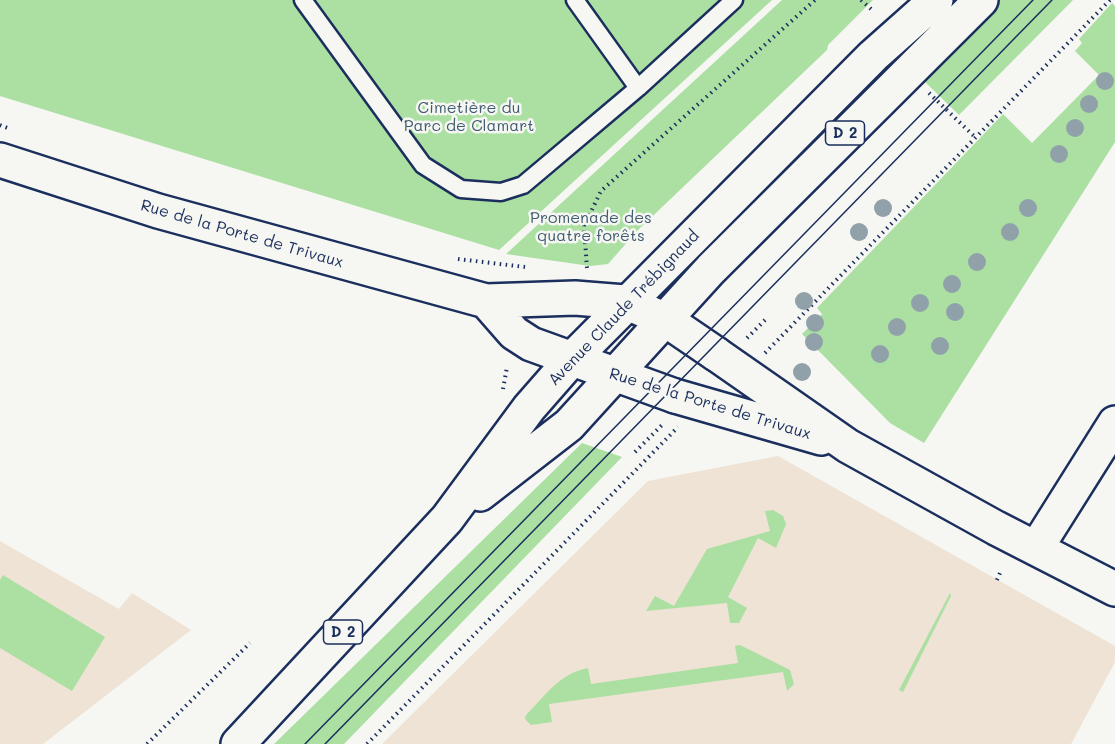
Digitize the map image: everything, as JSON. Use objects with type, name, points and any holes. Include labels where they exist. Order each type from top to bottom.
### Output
[{"type":"street","name":"D 2","points":[[447,519],[569,424],[711,269],[819,158],[981,0]]},
{"type":"street","name":"Avenue Claude Trébignaud","points":[[238,744],[447,519],[529,408],[625,302],[930,2]]},
{"type":"street","name":"Rue de la Porte de Trivaux","points":[[0,160],[158,211],[486,301],[575,298],[625,302],[729,349],[849,446],[996,528],[1115,589]]},
{"type":"street","name":"Rue de la Porte de Trivaux","points":[[486,301],[514,333],[531,344],[614,376],[674,414],[849,446]]},
{"type":"street","points":[[1037,547],[1115,423]]},
{"type":"lane","points":[[303,0],[423,165],[461,189],[501,192],[523,185],[638,88],[734,0]]},
{"type":"lane","points":[[575,0],[638,88]]},
{"type":"path","points":[[584,253],[584,226],[601,191],[815,0]]},
{"type":"path","points":[[861,0],[870,9]]},
{"type":"path","points":[[764,354],[1110,0]]},
{"type":"path","points":[[923,87],[975,138]]},
{"type":"path","points":[[0,125],[22,132]]},
{"type":"path","points":[[454,258],[535,267]]},
{"type":"path","points":[[578,272],[588,273]]},
{"type":"path","points":[[729,349],[768,317]]},
{"type":"path","points":[[502,396],[507,367]]},
{"type":"path","points":[[635,452],[674,414]]},
{"type":"path","points":[[367,744],[674,414]]},
{"type":"path","points":[[997,580],[1000,573]]},
{"type":"path","points":[[147,744],[250,643]]},
{"type":"shaded area","points":[[778,456],[1115,646],[1115,662],[1071,744],[382,744],[648,481]]},
{"type":"shaded area","points":[[0,541],[119,609],[132,593],[191,630],[43,744],[0,744]]},
{"type":"green space","name":"Cimetière du Parc de Clamart","points":[[0,0],[772,0],[499,250],[0,96]]},
{"type":"green space","name":"Promenade des quatre forêts","points":[[782,0],[873,0],[828,45],[827,50],[638,230],[608,264],[590,266],[506,254]]},
{"type":"green space","points":[[1000,0],[1073,0],[959,115],[920,77]]},
{"type":"green space","points":[[1112,3],[1115,6],[1115,142],[924,443],[890,423],[802,334],[822,314],[817,308],[1003,114],[1032,143],[1099,75],[1075,51],[1082,43],[1079,39]]},
{"type":"green space","points":[[582,443],[622,457],[344,744],[274,744]]},
{"type":"green space","points":[[773,510],[783,516],[786,524],[776,548],[758,538],[728,597],[747,608],[739,623],[730,623],[727,603],[646,611],[655,596],[674,606],[707,549],[770,531],[765,511]]},
{"type":"green space","points":[[3,575],[105,637],[72,691],[0,648],[0,580]]},
{"type":"green space","points":[[950,593],[951,596],[903,692],[899,690]]},
{"type":"green space","points":[[740,645],[790,670],[794,684],[787,691],[783,672],[549,704],[552,722],[531,725],[525,719],[526,715],[554,686],[578,671],[588,668],[591,684],[738,663],[735,646]]},
{"type":"tram line","points":[[305,744],[1033,0]]},
{"type":"tram line","points":[[325,744],[1052,0]]}]
